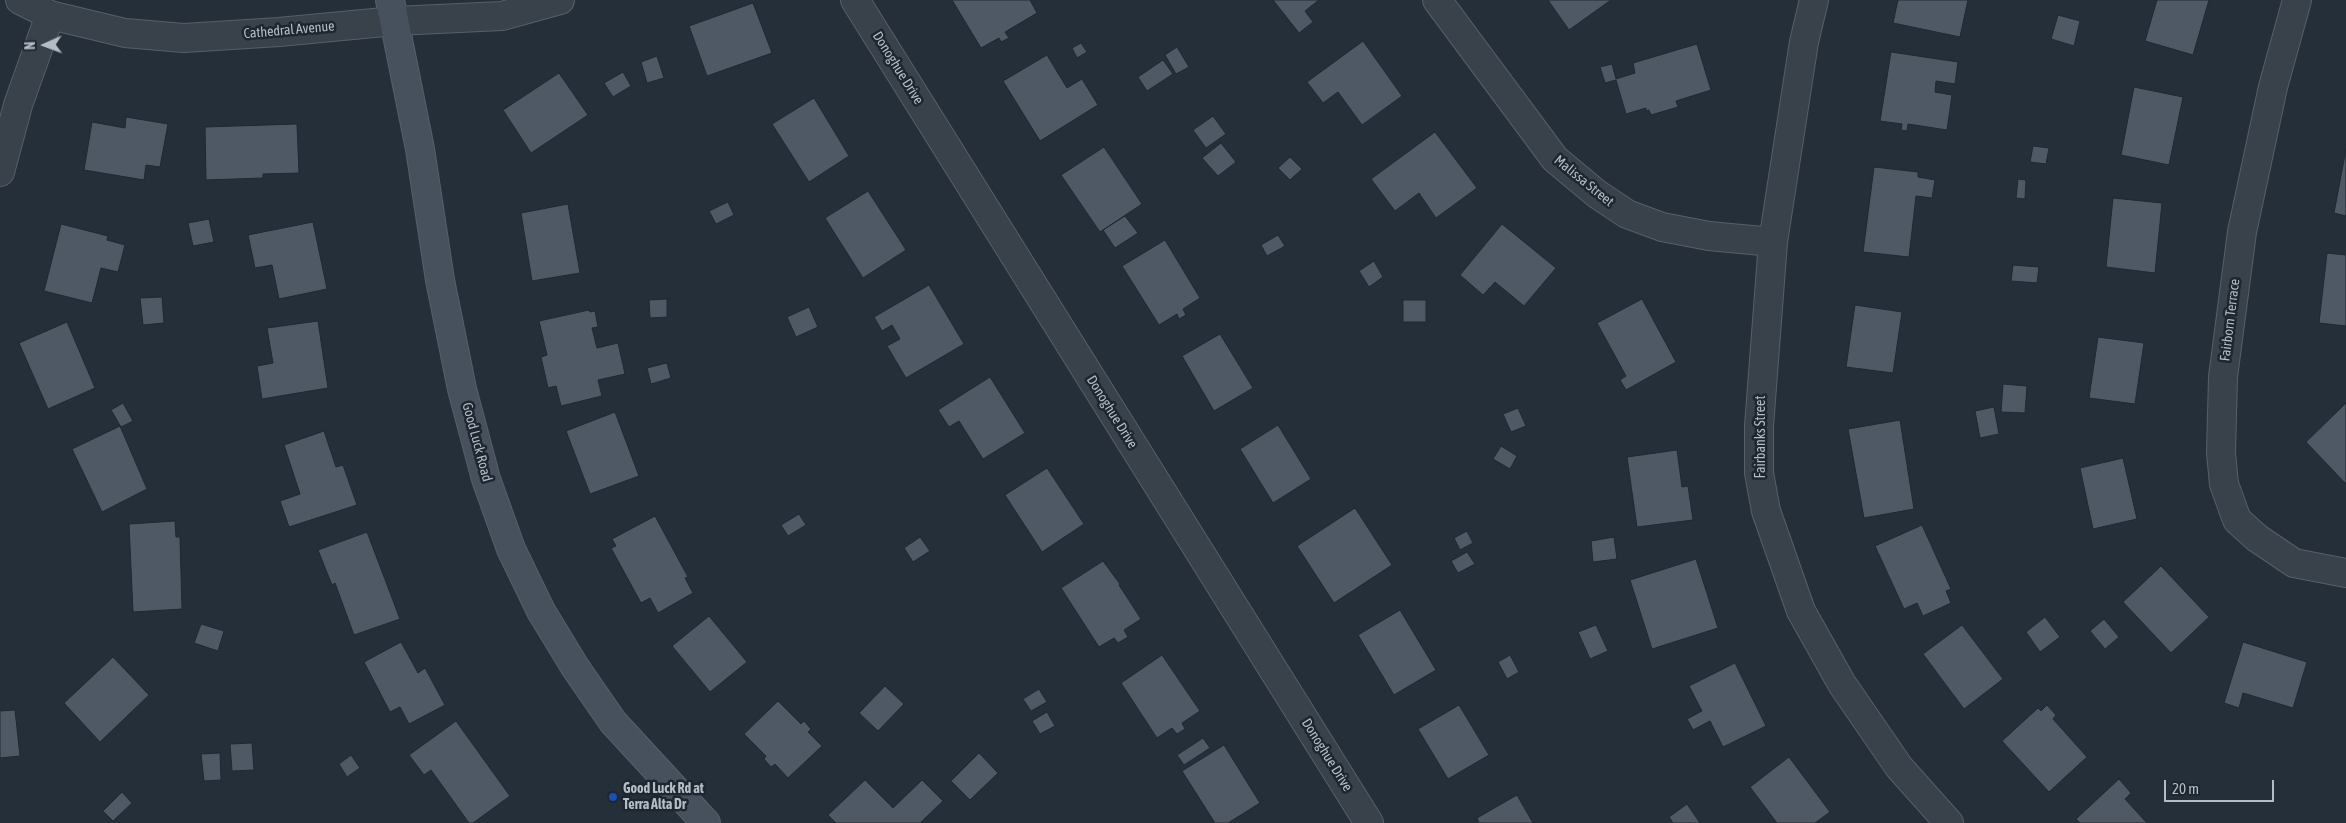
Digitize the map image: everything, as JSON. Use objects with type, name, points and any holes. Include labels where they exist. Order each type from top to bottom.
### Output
[{"type":"main road","name":"Good Luck Road","points":[[393,11],[420,149],[440,280],[462,389],[486,480],[511,549],[541,611],[613,722],[706,823]]},
{"type":"street","name":"Cathedral Avenue","points":[[20,0],[50,15],[125,33],[184,38],[393,11],[502,16],[560,0]]},
{"type":"street","name":"Donoghue Drive","points":[[855,0],[1369,823]]},
{"type":"street","name":"Malissa Street","points":[[1438,0],[1555,158],[1597,194],[1627,214],[1662,227],[1709,236],[1773,242]]},
{"type":"street","name":"Fairbanks Street","points":[[1814,0],[1804,42],[1773,242],[1759,426],[1759,473],[1766,511],[1801,611],[1842,684],[1899,767],[1949,823]]},
{"type":"street","name":"Fairborn Terrace","points":[[2297,0],[2273,87],[2242,232],[2223,377],[2221,453],[2224,484],[2237,520],[2257,538],[2294,563],[2346,573]]},
{"type":"street","points":[[0,172],[18,105],[50,15]]},
{"type":"building","points":[[952,0],[1030,0],[1037,13],[1005,32],[1009,38],[1001,42],[999,38],[981,48]]},
{"type":"building","points":[[1273,0],[1319,0],[1305,11],[1313,22],[1299,33]]},
{"type":"building","points":[[1548,0],[1611,0],[1569,30]]},
{"type":"building","points":[[1898,0],[1968,0],[1960,37],[1893,23]]},
{"type":"building","points":[[2157,0],[2209,0],[2193,55],[2145,41]]},
{"type":"building","points":[[753,3],[772,53],[707,76],[689,26]]},
{"type":"building","points":[[2058,15],[2080,21],[2074,46],[2051,39]]},
{"type":"building","points":[[1363,41],[1402,96],[1362,125],[1338,92],[1323,103],[1307,82]]},
{"type":"building","points":[[1081,43],[1087,52],[1077,58],[1072,48]]},
{"type":"building","points":[[1697,44],[1711,90],[1676,101],[1678,107],[1651,115],[1649,110],[1646,111],[1646,108],[1626,114],[1616,80],[1605,83],[1600,67],[1612,64],[1616,79],[1635,73],[1633,63]]},
{"type":"building","points":[[1177,47],[1189,67],[1176,74],[1165,55]]},
{"type":"building","points":[[1891,52],[1958,62],[1955,84],[1936,81],[1935,92],[1952,95],[1947,130],[1908,124],[1907,131],[1901,130],[1902,124],[1880,121]]},
{"type":"building","points":[[1047,55],[1067,88],[1082,79],[1098,105],[1040,141],[1003,81]]},
{"type":"building","points":[[657,56],[664,78],[647,83],[641,62]]},
{"type":"building","points":[[1163,60],[1173,74],[1147,91],[1138,77]]},
{"type":"building","points":[[623,72],[631,86],[613,97],[604,83]]},
{"type":"building","points":[[559,73],[588,115],[531,153],[503,110]]},
{"type":"building","points":[[2134,87],[2183,97],[2169,165],[2121,155]]},
{"type":"building","points":[[814,98],[849,156],[809,182],[772,124]]},
{"type":"building","points":[[1213,116],[1226,134],[1206,148],[1193,130]]},
{"type":"building","points":[[126,117],[168,124],[160,167],[146,165],[144,180],[84,170],[92,122],[125,128]]},
{"type":"building","points":[[297,124],[299,173],[263,174],[263,178],[206,180],[205,127]]},
{"type":"building","points":[[1435,132],[1477,188],[1436,218],[1419,193],[1395,211],[1371,179]]},
{"type":"building","points":[[1221,143],[1236,162],[1218,176],[1202,158]]},
{"type":"building","points":[[2033,146],[2049,148],[2046,164],[2030,162]]},
{"type":"building","points":[[1104,147],[1142,204],[1100,232],[1061,175]]},
{"type":"building","points":[[2346,149],[2346,216],[2334,213]]},
{"type":"building","points":[[1290,157],[1302,169],[1290,180],[1278,168]]},
{"type":"building","points":[[1874,167],[1918,172],[1918,177],[1935,180],[1932,198],[1916,196],[1909,257],[1863,252]]},
{"type":"building","points":[[2018,179],[2026,180],[2025,199],[2016,198]]},
{"type":"building","points":[[868,191],[906,250],[863,278],[825,218]]},
{"type":"building","points":[[2113,198],[2162,203],[2155,273],[2106,267]]},
{"type":"building","points":[[728,202],[734,215],[716,224],[709,211]]},
{"type":"building","points":[[568,204],[580,273],[532,281],[521,213]]},
{"type":"building","points":[[1125,216],[1138,233],[1115,248],[1103,230]]},
{"type":"building","points":[[209,219],[214,242],[193,246],[188,223]]},
{"type":"building","points":[[313,222],[327,289],[279,299],[272,265],[255,268],[248,235]]},
{"type":"building","points":[[61,224],[108,236],[107,240],[125,245],[118,272],[101,268],[92,303],[44,291]]},
{"type":"building","points":[[1502,224],[1556,268],[1524,306],[1495,282],[1483,295],[1460,275]]},
{"type":"building","points":[[1278,235],[1285,246],[1267,256],[1261,245]]},
{"type":"building","points":[[1165,240],[1200,298],[1183,309],[1186,315],[1179,319],[1177,314],[1159,325],[1122,266]]},
{"type":"building","points":[[2327,253],[2346,255],[2346,326],[2319,323]]},
{"type":"building","points":[[1374,261],[1383,277],[1369,287],[1359,271]]},
{"type":"building","points":[[2013,265],[2039,267],[2037,283],[2011,281]]},
{"type":"building","points":[[929,285],[964,344],[906,378],[887,346],[900,339],[892,325],[882,331],[874,317]]},
{"type":"building","points":[[162,297],[164,323],[143,325],[140,298]]},
{"type":"building","points":[[667,299],[667,317],[650,318],[649,300]]},
{"type":"building","points":[[1642,299],[1676,362],[1626,390],[1620,380],[1626,376],[1597,323]]},
{"type":"building","points":[[1403,300],[1426,300],[1426,322],[1403,322]]},
{"type":"building","points":[[1855,305],[1902,312],[1893,373],[1846,367]]},
{"type":"building","points":[[809,307],[818,327],[796,337],[787,317]]},
{"type":"building","points":[[589,310],[590,312],[595,311],[598,327],[592,328],[597,348],[618,343],[625,374],[598,380],[602,396],[561,406],[556,386],[548,388],[541,357],[547,355],[539,321]]},
{"type":"building","points":[[318,321],[328,388],[262,399],[257,366],[273,363],[267,328]]},
{"type":"building","points":[[67,322],[95,388],[48,409],[19,343]]},
{"type":"building","points":[[1220,334],[1253,388],[1214,411],[1182,356]]},
{"type":"building","points":[[2098,337],[2144,343],[2135,404],[2089,398]]},
{"type":"building","points":[[667,363],[671,378],[651,384],[647,368]]},
{"type":"building","points":[[990,377],[1025,433],[983,459],[959,421],[949,427],[938,410]]},
{"type":"building","points":[[2003,384],[2027,386],[2025,413],[2001,412]]},
{"type":"building","points":[[123,403],[133,421],[121,427],[111,410]]},
{"type":"building","points":[[2346,403],[2346,484],[2306,442]]},
{"type":"building","points":[[1994,407],[1999,434],[1980,438],[1975,411]]},
{"type":"building","points":[[1518,408],[1526,426],[1511,432],[1503,414]]},
{"type":"building","points":[[615,412],[639,476],[590,494],[566,431]]},
{"type":"building","points":[[1900,420],[1914,509],[1864,518],[1848,429]]},
{"type":"building","points":[[1278,425],[1311,479],[1273,503],[1240,449]]},
{"type":"building","points":[[120,426],[147,489],[102,512],[72,449]]},
{"type":"building","points":[[324,431],[336,467],[343,465],[357,505],[289,527],[280,501],[300,494],[284,445]]},
{"type":"building","points":[[1501,446],[1517,456],[1510,469],[1493,459]]},
{"type":"building","points":[[1677,450],[1682,487],[1688,486],[1693,520],[1637,527],[1627,457]]},
{"type":"building","points":[[2123,458],[2137,519],[2093,529],[2080,468]]},
{"type":"building","points":[[1047,468],[1084,524],[1042,552],[1005,495]]},
{"type":"building","points":[[1355,508],[1392,565],[1334,603],[1297,546]]},
{"type":"building","points":[[799,514],[806,525],[788,536],[781,525]]},
{"type":"building","points":[[655,516],[688,577],[685,578],[693,593],[658,613],[650,598],[641,603],[611,548],[616,546],[612,539]]},
{"type":"building","points":[[175,521],[176,537],[180,537],[182,609],[133,612],[129,524]]},
{"type":"building","points":[[1922,525],[1951,589],[1946,591],[1951,603],[1923,616],[1917,603],[1904,609],[1875,546]]},
{"type":"building","points":[[1467,531],[1473,543],[1460,550],[1454,538]]},
{"type":"building","points":[[367,532],[400,619],[354,635],[335,583],[332,585],[318,550]]},
{"type":"building","points":[[920,537],[930,551],[913,562],[904,548]]},
{"type":"building","points":[[1614,537],[1617,559],[1593,562],[1591,541]]},
{"type":"building","points":[[1467,552],[1475,564],[1458,573],[1451,561]]},
{"type":"building","points":[[1696,559],[1718,628],[1652,649],[1630,580]]},
{"type":"building","points":[[1103,561],[1120,584],[1141,619],[1124,630],[1128,637],[1118,643],[1114,638],[1099,647],[1061,588]]},
{"type":"building","points":[[2161,566],[2209,617],[2171,653],[2123,602]]},
{"type":"building","points":[[1400,610],[1436,670],[1394,695],[1358,635]]},
{"type":"building","points":[[709,616],[747,662],[710,692],[672,646]]},
{"type":"building","points":[[2045,617],[2060,637],[2040,652],[2026,632]]},
{"type":"building","points":[[2104,619],[2119,637],[2105,649],[2090,631]]},
{"type":"building","points":[[201,624],[224,631],[218,651],[194,643]]},
{"type":"building","points":[[1596,625],[1608,651],[1590,659],[1578,632]]},
{"type":"building","points":[[1962,625],[2003,679],[1964,709],[1923,654]]},
{"type":"building","points":[[401,642],[418,673],[425,668],[445,705],[409,724],[400,707],[390,712],[364,662]]},
{"type":"building","points":[[2243,642],[2307,662],[2293,708],[2243,693],[2239,708],[2224,703]]},
{"type":"building","points":[[1162,655],[1200,711],[1182,723],[1185,729],[1177,734],[1172,728],[1157,738],[1121,683]]},
{"type":"building","points":[[1510,655],[1519,672],[1507,679],[1498,662]]},
{"type":"building","points":[[113,657],[149,695],[100,742],[64,703]]},
{"type":"building","points":[[1735,663],[1766,726],[1723,747],[1710,721],[1693,730],[1687,719],[1702,711],[1689,686]]},
{"type":"building","points":[[885,686],[904,704],[878,731],[859,713]]},
{"type":"building","points":[[1039,689],[1047,702],[1031,711],[1023,699]]},
{"type":"building","points":[[778,701],[801,724],[804,721],[811,729],[808,732],[822,746],[788,778],[775,764],[771,767],[764,759],[766,756],[744,734]]},
{"type":"building","points":[[1459,705],[1489,755],[1448,779],[1418,729]]},
{"type":"building","points":[[2047,705],[2056,715],[2053,719],[2087,757],[2049,792],[2002,741],[2038,708],[2041,711]]},
{"type":"building","points":[[15,710],[20,756],[0,758],[0,711]]},
{"type":"building","points":[[1047,712],[1055,726],[1040,734],[1032,721]]},
{"type":"building","points":[[456,721],[510,796],[473,823],[469,823],[431,770],[424,775],[409,755]]},
{"type":"building","points":[[1203,738],[1210,748],[1184,765],[1177,755]]},
{"type":"building","points":[[252,743],[254,770],[232,771],[230,744]]},
{"type":"building","points":[[1224,745],[1260,803],[1228,823],[1215,823],[1182,771]]},
{"type":"building","points":[[220,753],[221,780],[204,781],[201,754]]},
{"type":"building","points":[[979,753],[998,773],[970,800],[951,781]]},
{"type":"building","points":[[351,755],[360,768],[347,777],[339,764]]},
{"type":"building","points":[[1789,757],[1830,812],[1815,823],[1777,823],[1750,787]]},
{"type":"building","points":[[2119,779],[2131,793],[2125,799],[2147,823],[2080,823],[2076,819]]},
{"type":"building","points":[[865,780],[893,808],[922,780],[943,801],[920,823],[836,823],[828,815]]},
{"type":"building","points":[[122,792],[132,803],[113,821],[103,811]]},
{"type":"building","points":[[1517,795],[1533,823],[1479,823],[1477,818]]},
{"type":"building","points":[[1687,804],[1700,823],[1673,823],[1669,817]]},
{"type":"place","name":"Good Luck Rd at Terra Alta Dr","points":[[613,797]]}]
